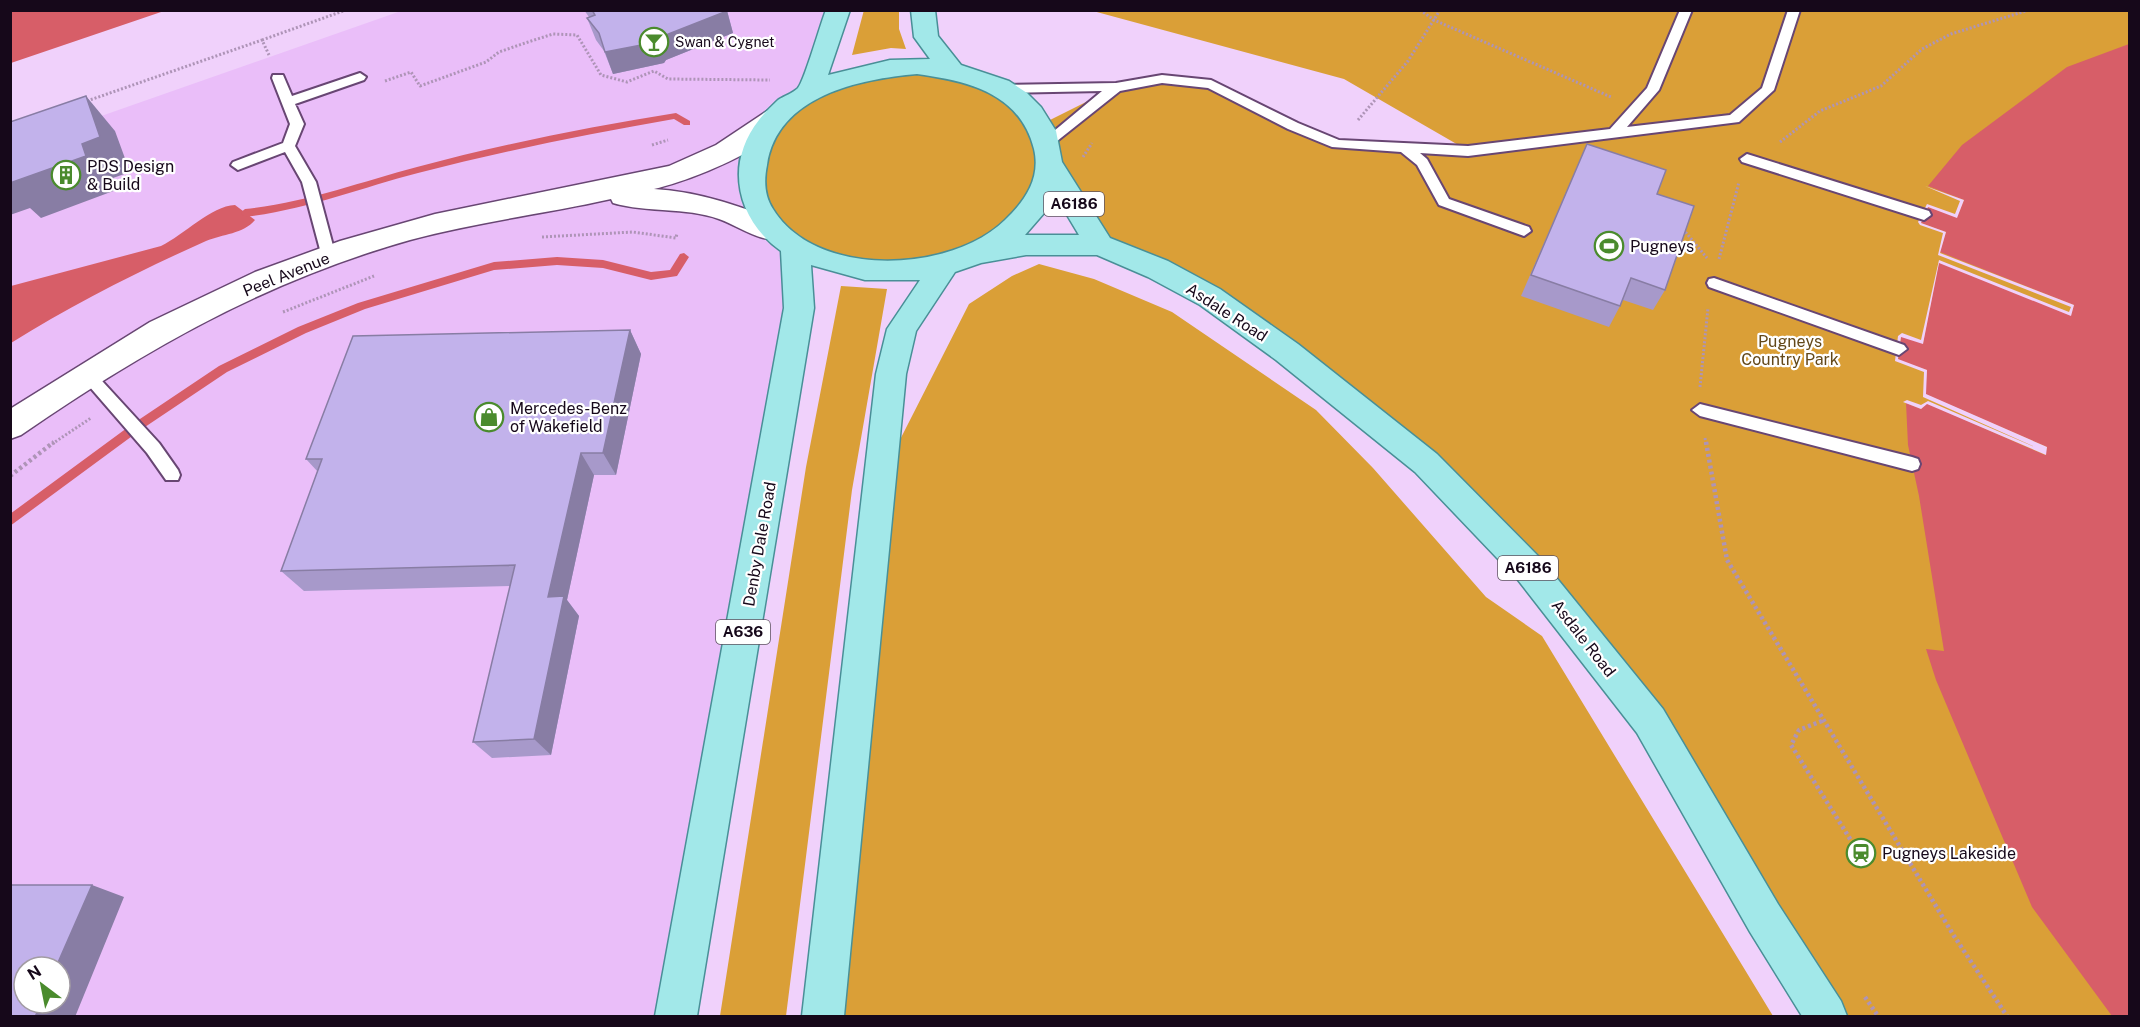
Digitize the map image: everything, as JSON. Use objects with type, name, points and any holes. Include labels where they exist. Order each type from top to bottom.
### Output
[{"type":"main road","points":[[809,92],[837,10]]},
{"type":"main road","points":[[923,10],[926,37],[951,69]]},
{"type":"main road","points":[[916,66],[951,69],[979,77],[1004,90],[1025,106],[1040,125],[1048,154],[1041,193],[1022,221],[1004,237],[976,253],[945,265],[905,271],[865,271],[827,262],[784,239],[758,208],[751,187],[751,166],[760,141],[776,117],[809,92],[843,76],[881,68],[916,66]]},
{"type":"main road","name":"A6186","points":[[1048,154],[1100,245]]},
{"type":"main road","name":"Denby Dale Road","points":[[676,1017],[799,308],[784,239]]},
{"type":"main road","name":"Asdale Road","points":[[976,253],[1026,245],[1100,245],[1158,269],[1210,297],[1287,352],[1426,463],[1530,570],[1650,722],[1764,918],[1826,1017]]},
{"type":"main road","points":[[823,1017],[891,374],[902,329],[945,265]]},
{"type":"street","name":"Peel Avenue","points":[[10,426],[87,374],[185,317],[262,282],[408,231],[492,210],[591,194],[655,179],[706,162],[746,139],[776,117]]},
{"type":"street","name":"Peel Avenue","points":[[591,194],[688,202],[723,210],[784,239]]},
{"type":"lane","points":[[1614,133],[1653,90],[1686,10]]},
{"type":"lane","points":[[1004,90],[1116,87],[1162,79],[1211,84],[1293,126],[1337,144],[1468,151],[1734,119],[1768,90],[1794,10]]},
{"type":"lane","points":[[290,101],[360,76]]},
{"type":"lane","points":[[238,165],[288,146],[297,124],[290,101],[279,78]]},
{"type":"lane","points":[[1048,154],[1116,87]]},
{"type":"lane","points":[[288,146],[309,182],[329,257]]},
{"type":"lane","points":[[1404,147],[1422,162],[1444,202],[1524,231]]},
{"type":"lane","points":[[1747,159],[1924,215]]},
{"type":"lane","points":[[1715,277],[1899,349]]},
{"type":"lane","points":[[87,374],[153,448],[172,475]]},
{"type":"lane","points":[[1700,410],[1912,464]]},
{"type":"path","points":[[76,105],[346,10]]},
{"type":"path","points":[[1420,10],[1434,20],[1636,108]]},
{"type":"path","points":[[1337,144],[1408,61],[1440,10]]},
{"type":"path","points":[[2007,1017],[1954,936],[1822,721],[1727,560],[1698,400],[1715,277],[1749,151],[1766,153],[1820,111],[1881,86],[1922,49],[1951,34],[2029,10]]},
{"type":"path","points":[[380,83],[411,72],[420,86],[486,62],[499,52],[553,34],[577,34],[601,75],[627,82],[654,71],[668,79],[769,80],[774,85]]},
{"type":"path","points":[[262,40],[279,78]]},
{"type":"path","points":[[532,238],[633,232],[676,238],[688,202]]},
{"type":"path","points":[[1682,228],[1715,277]]},
{"type":"path","points":[[281,313],[381,274]]},
{"type":"path","points":[[10,476],[41,451],[112,404]]},
{"type":"path","points":[[1822,721],[1799,730],[1791,745],[1852,842]]},
{"type":"shaded area","points":[[11,10],[164,10],[164,11],[11,63]]},
{"type":"shaded area","points":[[401,11],[838,11],[795,247],[799,308],[676,1016],[11,1016],[10,148]]},
{"type":"shaded area","points":[[2129,44],[2129,1016],[2112,1016],[2032,907],[1936,680],[1926,649],[1944,651],[1919,496],[1908,445],[1906,403],[1921,409],[1927,403],[2045,455],[2047,447],[1925,394],[1927,370],[1898,360],[1901,336],[1923,343],[1939,262],[2071,315],[2074,305],[1940,252],[1946,232],[1921,223],[1928,207],[1957,217],[1964,200],[1928,186],[1962,145],[2067,67]]},
{"type":"shaded area","points":[[235,205],[255,220],[250,225],[239,231],[206,241],[131,276],[82,301],[11,343],[11,286],[161,246],[217,210]]},
{"type":"green space","points":[[864,10],[899,11],[899,29],[906,49],[891,48],[852,55]]},
{"type":"green space","name":"Pugneys Country Park","points":[[1093,11],[2129,11],[2129,1016],[1826,1016],[1764,918],[1530,570],[1287,352],[1100,245],[1046,183],[976,253],[865,271],[774,231],[751,166],[776,117],[881,68],[979,77],[1040,125],[1116,87],[1162,79],[1211,84],[1337,144],[1467,150],[1344,79]]},
{"type":"green space","points":[[1039,264],[1094,279],[1172,312],[1316,410],[1373,468],[1486,597],[1542,636],[1773,1016],[807,1016],[879,481],[969,304],[1012,276]]},
{"type":"green space","points":[[841,286],[887,289],[852,490],[786,1016],[720,1016],[806,467]]},
{"type":"pier","points":[[1925,186],[1964,200],[1957,218],[1928,207],[1921,223],[1946,232],[1940,253],[2074,305],[2071,316],[1939,263],[1923,344],[1901,337],[1898,359],[1927,370],[1926,394],[2047,447],[2046,455],[1927,404],[1921,409],[1903,402],[1907,400],[1921,405],[1928,401],[2044,451],[1923,397],[1924,372],[1895,361],[1898,336],[1902,333],[1921,340],[1939,260],[2069,312],[2071,307],[1938,255],[1943,233],[1920,225],[1918,222],[1927,204],[1955,214],[1960,201]]},
{"type":"building","points":[[592,10],[727,11],[658,38],[657,42],[605,52],[599,33],[587,18],[595,15]]},
{"type":"building","points":[[86,96],[100,137],[82,144],[86,156],[10,183],[10,122]]},
{"type":"building","name":"Pugneys","points":[[1587,144],[1666,170],[1657,194],[1694,206],[1665,290],[1631,278],[1620,306],[1531,275]]},
{"type":"building","name":"Mercedes-Benz of Wakefield","points":[[630,330],[603,453],[581,453],[548,597],[564,596],[534,739],[473,742],[515,565],[281,571],[322,459],[306,459],[353,336]]},
{"type":"building","points":[[10,885],[92,885],[61,955],[12,955],[12,1015],[36,1015],[35,1017],[10,1017]]},
{"type":"waterway","points":[[245,213],[310,202],[417,170],[546,140],[676,116],[687,123]]},
{"type":"waterway","points":[[10,521],[135,428],[223,369],[302,330],[362,306],[494,266],[557,261],[603,264],[651,276],[673,273],[684,257]]},
{"type":"place","name":"Swan & Cygnet","points":[[654,42]]},
{"type":"place","name":"PDS Design & Build","points":[[66,175]]},
{"type":"place","name":"Pugneys","points":[[1609,246]]},
{"type":"place","name":"Mercedes-Benz of Wakefield","points":[[489,417]]},
{"type":"place","name":"Pugneys Lakeside","points":[[1861,853]]}]
